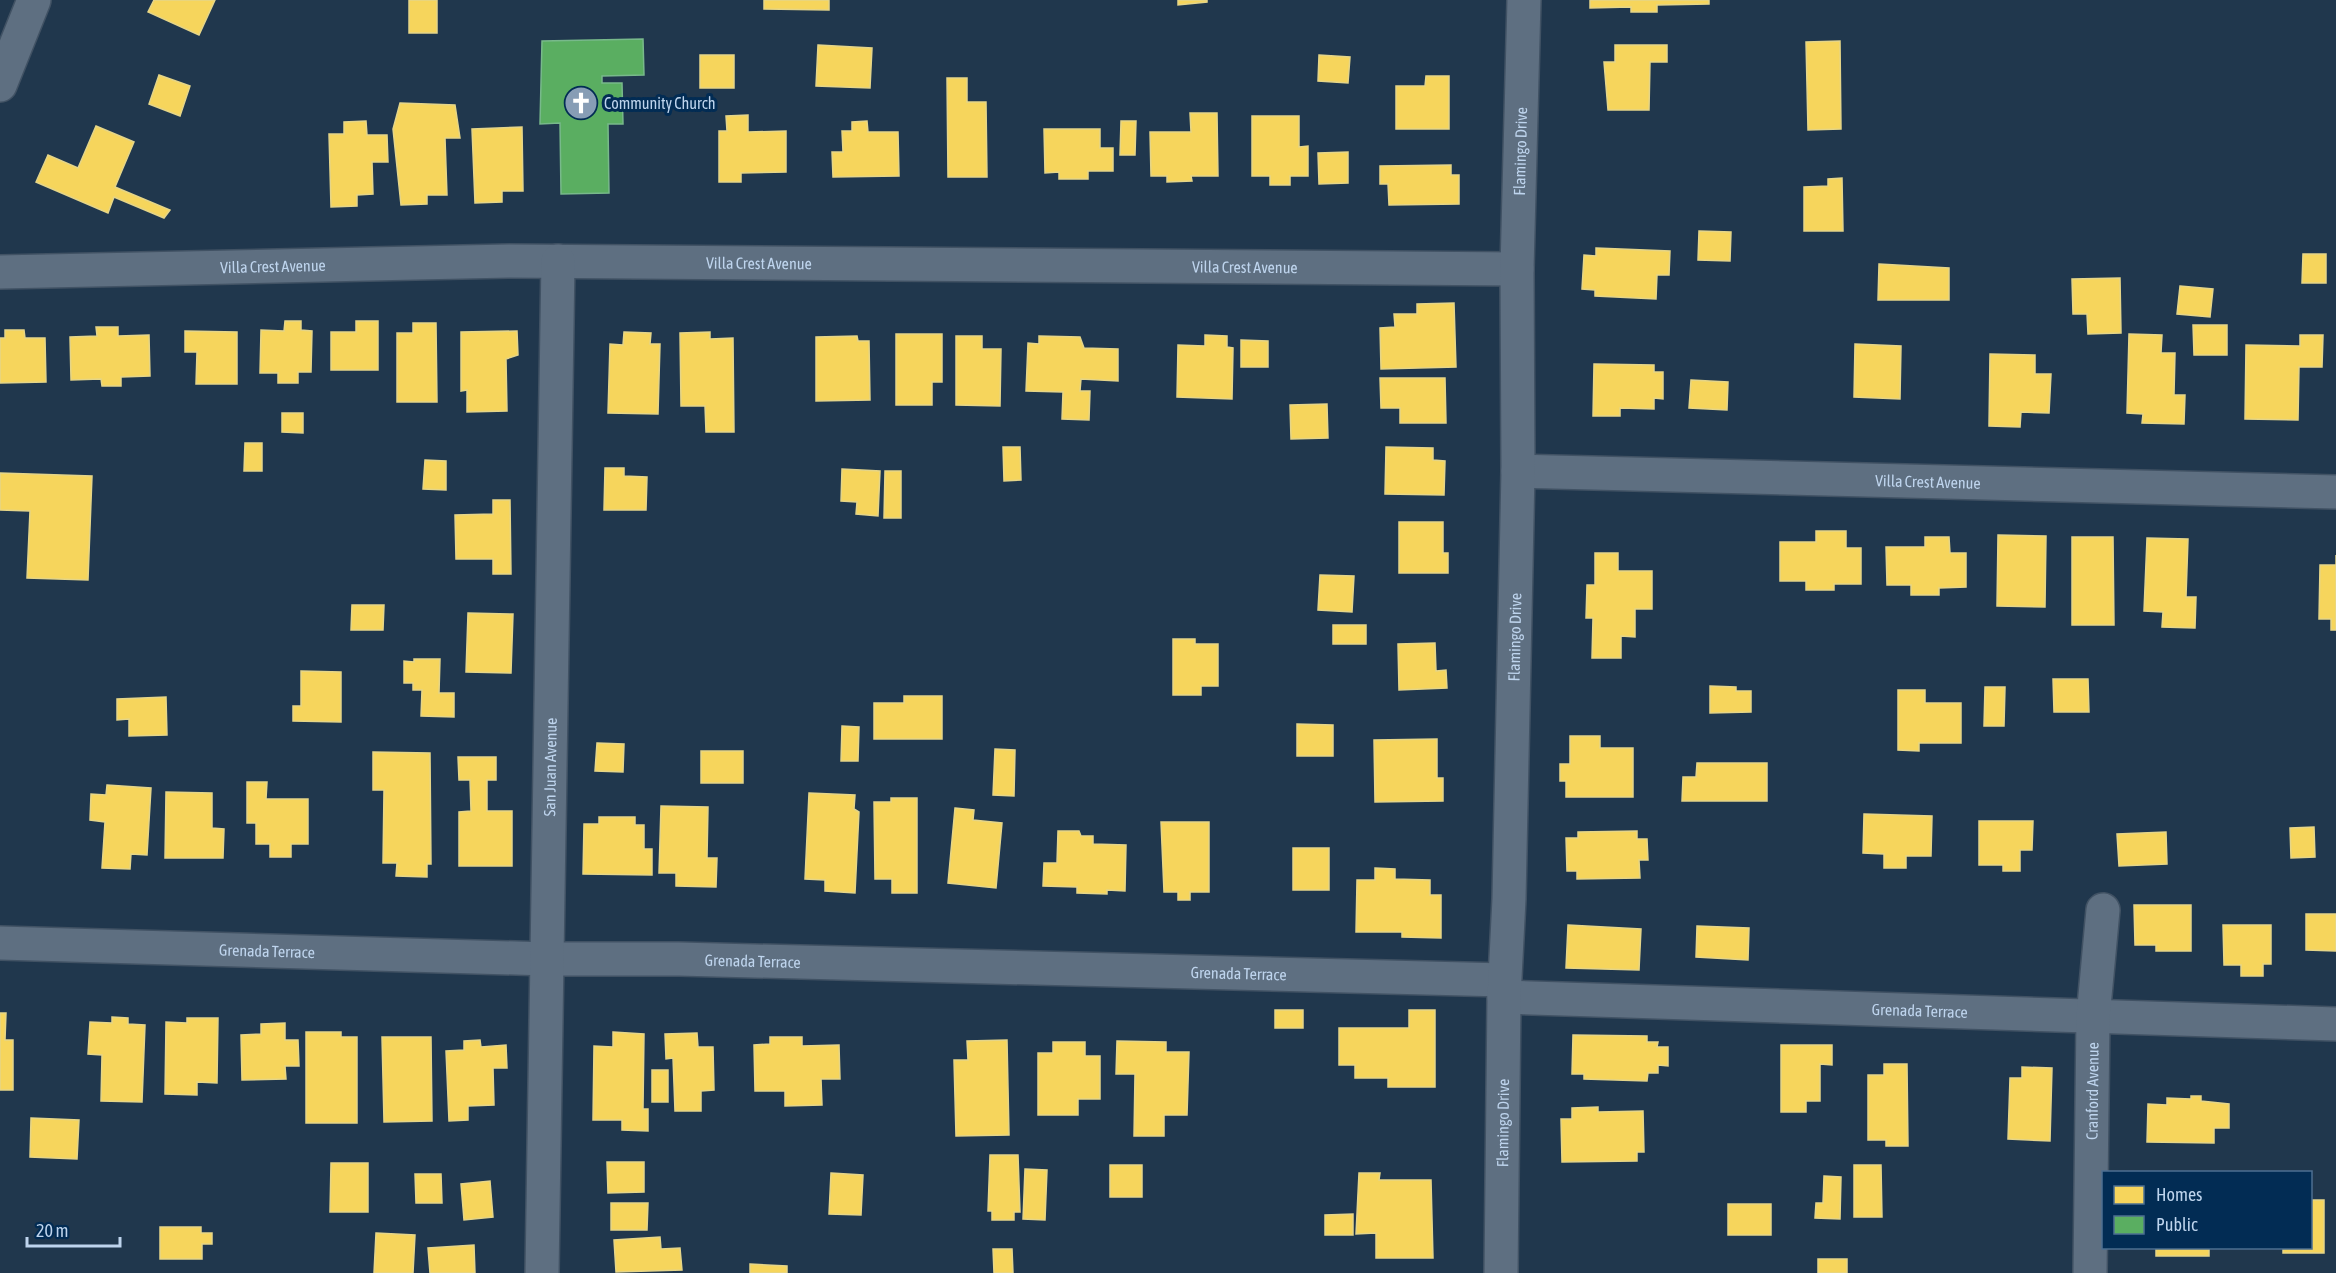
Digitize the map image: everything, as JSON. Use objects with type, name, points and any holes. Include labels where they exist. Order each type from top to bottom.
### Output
[{"type":"street","points":[[0,85],[34,0]]},
{"type":"street","name":"Flamingo Drive","points":[[1501,1273],[1504,988],[1509,899],[1518,471],[1517,269],[1524,0]]},
{"type":"street","name":"Villa Crest Avenue","points":[[0,272],[558,261],[1517,269]]},
{"type":"street","name":"San Juan Avenue","points":[[542,1273],[558,261]]},
{"type":"street","name":"Villa Crest Avenue","points":[[1518,471],[2336,492]]},
{"type":"street","name":"Cranford Avenue","points":[[2090,1273],[2093,1017],[2103,910]]},
{"type":"street","name":"Grenada Terrace","points":[[0,943],[547,959],[679,959],[1504,988],[2093,1017],[2336,1024]]},
{"type":"building: Homes","points":[[154,0],[215,0],[199,35],[148,12]]},
{"type":"building: Homes","points":[[409,0],[437,0],[437,33],[409,33]]},
{"type":"building: Homes","points":[[764,0],[829,0],[829,10],[764,9]]},
{"type":"building: Homes","points":[[1178,0],[1207,0],[1207,2],[1178,5]]},
{"type":"building: Homes","points":[[1590,0],[1709,0],[1709,4],[1657,5],[1657,12],[1631,12],[1631,7],[1590,8]]},
{"type":"building: Homes","points":[[1840,41],[1841,129],[1808,130],[1806,42]]},
{"type":"building: Homes","points":[[818,45],[872,48],[870,88],[816,86]]},
{"type":"building: Homes","points":[[1615,45],[1667,45],[1667,62],[1650,62],[1649,110],[1608,110],[1604,62],[1615,62]]},
{"type":"building: Homes","points":[[700,55],[734,55],[734,88],[700,88]]},
{"type":"building: Homes","points":[[1319,55],[1350,57],[1348,83],[1318,81]]},
{"type":"building: Homes","points":[[159,75],[190,86],[180,116],[149,104]]},
{"type":"building: Homes","points":[[1426,76],[1449,76],[1449,129],[1396,129],[1396,86],[1425,86]]},
{"type":"building: Homes","points":[[947,78],[967,78],[967,102],[986,102],[987,177],[948,177]]},
{"type":"building: Homes","points":[[400,103],[455,105],[460,138],[445,138],[447,195],[427,195],[427,204],[401,205],[393,129]]},
{"type":"building: Homes","points":[[1190,113],[1217,113],[1218,176],[1191,176],[1192,181],[1167,182],[1167,176],[1151,176],[1150,132],[1191,132]]},
{"type":"building: Homes","points":[[748,115],[748,132],[786,131],[786,172],[741,173],[741,182],[719,182],[719,131],[727,131],[726,116]]},
{"type":"building: Homes","points":[[1252,116],[1299,116],[1299,147],[1308,146],[1308,176],[1290,176],[1290,185],[1270,185],[1270,176],[1252,176]]},
{"type":"building: Homes","points":[[366,121],[367,135],[387,135],[388,162],[372,162],[373,194],[357,195],[357,206],[331,207],[329,134],[344,134],[344,122]]},
{"type":"building: Homes","points":[[867,121],[868,132],[898,132],[899,176],[833,177],[832,152],[843,152],[842,131],[852,131],[852,122]]},
{"type":"building: Homes","points":[[1121,121],[1136,121],[1135,155],[1120,155]]},
{"type":"building: Homes","points":[[96,126],[134,142],[115,187],[170,210],[164,218],[114,197],[108,213],[36,182],[48,155],[78,168]]},
{"type":"building: Homes","points":[[522,127],[523,191],[502,191],[502,202],[475,203],[472,129]]},
{"type":"building: Homes","points":[[1044,129],[1100,129],[1100,148],[1113,148],[1113,171],[1088,171],[1088,179],[1059,179],[1059,172],[1045,173]]},
{"type":"building: Homes","points":[[1348,152],[1348,183],[1319,184],[1318,153]]},
{"type":"building: Homes","points":[[1451,165],[1451,175],[1459,175],[1459,204],[1389,205],[1388,184],[1380,184],[1380,166]]},
{"type":"building: Homes","points":[[1842,178],[1843,231],[1804,231],[1804,187],[1828,186],[1828,179]]},
{"type":"building: Homes","points":[[1699,231],[1731,232],[1730,261],[1698,260]]},
{"type":"building: Homes","points":[[1596,248],[1670,251],[1669,275],[1657,275],[1656,299],[1595,296],[1595,290],[1582,289],[1584,255],[1596,256]]},
{"type":"building: Homes","points":[[2303,254],[2326,254],[2326,283],[2302,283]]},
{"type":"building: Homes","points":[[1879,264],[1949,268],[1949,300],[1878,300]]},
{"type":"building: Homes","points":[[2120,278],[2121,333],[2088,334],[2087,314],[2073,314],[2072,279]]},
{"type":"building: Homes","points":[[2180,286],[2213,289],[2210,317],[2177,314]]},
{"type":"building: Homes","points":[[1454,303],[1456,367],[1381,369],[1380,328],[1395,327],[1394,314],[1417,314],[1417,304]]},
{"type":"building: Homes","points":[[285,321],[301,321],[301,330],[312,331],[311,372],[298,372],[298,383],[278,383],[278,373],[260,373],[261,330],[284,331]]},
{"type":"building: Homes","points":[[356,321],[378,321],[378,370],[331,370],[331,332],[356,332]]},
{"type":"building: Homes","points":[[413,323],[436,323],[437,402],[397,402],[397,333],[413,333]]},
{"type":"building: Homes","points":[[2193,325],[2227,325],[2227,355],[2194,355]]},
{"type":"building: Homes","points":[[96,327],[118,327],[118,336],[149,335],[150,376],[121,377],[121,386],[102,386],[101,379],[71,380],[70,337],[97,336]]},
{"type":"building: Homes","points":[[5,330],[24,330],[25,338],[45,338],[46,382],[0,383],[0,338],[5,338]]},
{"type":"building: Homes","points":[[185,331],[237,332],[237,384],[196,384],[197,352],[185,352]]},
{"type":"building: Homes","points":[[517,331],[518,355],[506,359],[507,411],[467,412],[467,390],[461,391],[461,332]]},
{"type":"building: Homes","points":[[624,332],[651,333],[650,344],[660,344],[658,414],[608,413],[610,344],[623,345]]},
{"type":"building: Homes","points":[[710,332],[710,339],[733,338],[734,432],[706,432],[705,406],[681,406],[680,333]]},
{"type":"building: Homes","points":[[896,334],[942,334],[942,382],[932,382],[932,405],[896,405]]},
{"type":"building: Homes","points":[[2129,334],[2162,335],[2161,353],[2175,353],[2174,395],[2185,395],[2184,424],[2142,423],[2143,414],[2127,413]]},
{"type":"building: Homes","points":[[1205,335],[1227,336],[1227,347],[1233,348],[1232,399],[1177,397],[1178,345],[1205,346]]},
{"type":"building: Homes","points":[[2300,335],[2323,335],[2322,367],[2299,367],[2298,420],[2245,419],[2246,345],[2300,346]]},
{"type":"building: Homes","points":[[857,336],[858,341],[869,341],[870,400],[816,401],[816,337]]},
{"type":"building: Homes","points":[[956,336],[982,336],[982,349],[1001,349],[1000,406],[956,405]]},
{"type":"building: Homes","points":[[1039,336],[1080,337],[1084,348],[1118,349],[1118,381],[1081,379],[1080,391],[1090,391],[1089,420],[1062,419],[1063,392],[1026,391],[1028,343],[1039,344]]},
{"type":"building: Homes","points":[[1241,340],[1268,341],[1268,367],[1241,367]]},
{"type":"building: Homes","points":[[1855,344],[1901,346],[1900,399],[1854,397]]},
{"type":"building: Homes","points":[[1990,354],[2035,355],[2035,374],[2051,374],[2049,413],[2021,412],[2020,427],[1989,426]]},
{"type":"building: Homes","points":[[1594,364],[1654,365],[1654,372],[1663,372],[1663,399],[1654,398],[1654,409],[1620,408],[1620,416],[1593,416]]},
{"type":"building: Homes","points":[[1380,378],[1445,378],[1446,423],[1400,423],[1400,408],[1381,408]]},
{"type":"building: Homes","points":[[1691,380],[1728,382],[1727,410],[1689,408]]},
{"type":"building: Homes","points":[[1327,404],[1328,438],[1291,439],[1290,405]]},
{"type":"building: Homes","points":[[282,413],[303,413],[303,433],[282,432]]},
{"type":"building: Homes","points":[[245,443],[262,443],[262,471],[244,471]]},
{"type":"building: Homes","points":[[1003,447],[1020,447],[1021,480],[1004,481]]},
{"type":"building: Homes","points":[[1386,447],[1433,448],[1433,460],[1445,461],[1444,495],[1385,494]]},
{"type":"building: Homes","points":[[425,460],[446,461],[446,490],[423,489]]},
{"type":"building: Homes","points":[[605,468],[624,468],[624,476],[647,477],[646,510],[604,510]]},
{"type":"building: Homes","points":[[842,469],[880,471],[878,516],[856,514],[857,502],[841,501]]},
{"type":"building: Homes","points":[[885,471],[901,471],[901,518],[884,518]]},
{"type":"building: Homes","points":[[0,473],[92,476],[88,580],[27,578],[30,511],[0,510]]},
{"type":"building: Homes","points":[[493,500],[510,500],[511,574],[493,574],[493,559],[456,559],[455,515],[493,514]]},
{"type":"building: Homes","points":[[1399,522],[1443,522],[1443,553],[1448,553],[1448,573],[1399,573]]},
{"type":"building: Homes","points":[[1816,531],[1846,531],[1846,548],[1861,548],[1861,584],[1834,584],[1834,590],[1806,590],[1806,581],[1780,581],[1780,542],[1816,542]]},
{"type":"building: Homes","points":[[1998,535],[2046,536],[2045,607],[1997,606]]},
{"type":"building: Homes","points":[[1925,537],[1949,537],[1950,553],[1966,553],[1966,587],[1939,588],[1939,595],[1911,595],[1911,585],[1887,585],[1886,547],[1925,547]]},
{"type":"building: Homes","points":[[2072,537],[2113,537],[2114,625],[2072,625]]},
{"type":"building: Homes","points":[[2147,538],[2188,539],[2186,597],[2196,597],[2195,628],[2162,627],[2163,612],[2144,611]]},
{"type":"building: Homes","points":[[1595,553],[1618,553],[1618,571],[1652,571],[1652,609],[1635,609],[1635,637],[1621,636],[1621,658],[1592,658],[1593,618],[1586,618],[1587,585],[1595,585]]},
{"type":"building: Homes","points":[[2320,565],[2336,565],[2336,630],[2331,630],[2331,619],[2319,619]]},
{"type":"building: Homes","points":[[1320,575],[1354,576],[1352,612],[1318,610]]},
{"type":"building: Homes","points":[[352,605],[384,605],[383,630],[351,630]]},
{"type":"building: Homes","points":[[468,613],[513,614],[511,673],[466,672]]},
{"type":"building: Homes","points":[[1333,625],[1366,625],[1366,644],[1333,644]]},
{"type":"building: Homes","points":[[1173,639],[1195,639],[1195,644],[1218,644],[1218,686],[1201,686],[1201,695],[1173,695]]},
{"type":"building: Homes","points":[[1435,643],[1436,671],[1446,670],[1447,688],[1399,690],[1398,644]]},
{"type":"building: Homes","points":[[414,659],[440,659],[439,693],[454,693],[454,717],[421,716],[422,690],[413,690],[413,683],[404,683],[404,661],[414,662]]},
{"type":"building: Homes","points":[[301,671],[341,672],[341,722],[293,721],[293,706],[301,706]]},
{"type":"building: Homes","points":[[2053,679],[2088,679],[2089,712],[2054,712]]},
{"type":"building: Homes","points":[[1710,686],[1736,687],[1736,691],[1751,691],[1751,712],[1710,713]]},
{"type":"building: Homes","points":[[1985,687],[2005,687],[2004,726],[1984,726]]},
{"type":"building: Homes","points":[[1898,690],[1925,690],[1925,703],[1961,703],[1961,743],[1919,743],[1919,751],[1898,750]]},
{"type":"building: Homes","points":[[904,696],[942,696],[942,739],[874,739],[874,703],[904,703]]},
{"type":"building: Homes","points":[[166,697],[167,735],[129,736],[129,719],[117,720],[117,699]]},
{"type":"building: Homes","points":[[1297,724],[1333,725],[1333,756],[1297,756]]},
{"type":"building: Homes","points":[[842,726],[859,727],[858,761],[841,761]]},
{"type":"building: Homes","points":[[1570,736],[1600,736],[1600,748],[1633,748],[1633,797],[1566,797],[1566,781],[1560,781],[1560,764],[1570,764]]},
{"type":"building: Homes","points":[[1437,739],[1437,778],[1443,778],[1443,801],[1375,802],[1374,740]]},
{"type":"building: Homes","points":[[597,743],[624,744],[623,772],[595,771]]},
{"type":"building: Homes","points":[[995,749],[1015,750],[1014,796],[993,795]]},
{"type":"building: Homes","points":[[701,751],[743,751],[743,783],[701,783]]},
{"type":"building: Homes","points":[[373,752],[430,753],[431,864],[427,864],[427,877],[396,876],[397,863],[383,863],[384,790],[373,790]]},
{"type":"building: Homes","points":[[458,757],[496,757],[496,780],[487,780],[487,811],[512,811],[512,866],[459,866],[459,812],[471,811],[470,780],[459,780]]},
{"type":"building: Homes","points":[[1697,763],[1767,763],[1767,801],[1682,801],[1683,777],[1696,777]]},
{"type":"building: Homes","points":[[247,782],[267,782],[266,799],[308,799],[308,844],[291,844],[291,857],[270,857],[270,844],[256,844],[256,823],[247,823]]},
{"type":"building: Homes","points":[[107,785],[151,788],[147,855],[131,854],[130,869],[102,868],[105,822],[90,820],[91,794],[106,795]]},
{"type":"building: Homes","points":[[166,792],[212,793],[212,828],[224,829],[223,858],[165,858]]},
{"type":"building: Homes","points":[[809,793],[855,795],[854,809],[859,812],[855,893],[825,891],[825,880],[805,879]]},
{"type":"building: Homes","points":[[891,798],[917,798],[917,893],[892,893],[892,879],[875,879],[874,802],[891,802]]},
{"type":"building: Homes","points":[[661,806],[708,807],[707,858],[717,858],[716,887],[676,886],[676,873],[659,873]]},
{"type":"building: Homes","points":[[955,808],[974,810],[973,820],[1002,823],[996,888],[948,883]]},
{"type":"building: Homes","points":[[1864,814],[1932,816],[1931,856],[1906,856],[1906,868],[1884,868],[1884,854],[1863,853]]},
{"type":"building: Homes","points":[[599,817],[635,817],[635,825],[644,825],[644,849],[652,849],[652,875],[583,874],[584,824],[599,824]]},
{"type":"building: Homes","points":[[1979,821],[2033,821],[2032,850],[2020,850],[2020,871],[2003,871],[2003,865],[1979,865]]},
{"type":"building: Homes","points":[[1161,822],[1209,822],[1209,892],[1190,892],[1190,900],[1178,900],[1178,892],[1164,892]]},
{"type":"building: Homes","points":[[2314,827],[2315,857],[2291,858],[2290,828]]},
{"type":"building: Homes","points":[[1058,831],[1079,831],[1081,836],[1093,836],[1093,844],[1126,845],[1125,891],[1107,890],[1107,894],[1077,893],[1077,887],[1043,886],[1044,863],[1057,863]]},
{"type":"building: Homes","points":[[1637,831],[1637,839],[1647,839],[1648,860],[1639,860],[1640,878],[1577,879],[1577,871],[1567,871],[1566,838],[1578,838],[1578,832]]},
{"type":"building: Homes","points":[[2166,832],[2167,864],[2119,866],[2117,834]]},
{"type":"building: Homes","points":[[1293,848],[1329,848],[1329,890],[1293,890]]},
{"type":"building: Homes","points":[[1375,868],[1395,869],[1395,879],[1430,880],[1430,895],[1441,895],[1441,938],[1402,937],[1402,932],[1356,932],[1357,880],[1375,880]]},
{"type":"building: Homes","points":[[2134,905],[2191,905],[2191,951],[2156,951],[2156,945],[2135,945]]},
{"type":"building: Homes","points":[[2306,914],[2336,914],[2336,951],[2306,950]]},
{"type":"building: Homes","points":[[1568,925],[1641,929],[1639,970],[1566,968]]},
{"type":"building: Homes","points":[[2223,925],[2271,925],[2271,964],[2263,964],[2263,976],[2241,976],[2241,965],[2224,965]]},
{"type":"building: Homes","points":[[1697,926],[1749,928],[1748,960],[1696,957]]},
{"type":"building: Homes","points":[[1275,1010],[1303,1010],[1303,1028],[1275,1028]]},
{"type":"building: Homes","points":[[1409,1010],[1435,1010],[1435,1087],[1388,1087],[1388,1078],[1355,1078],[1355,1065],[1339,1065],[1339,1028],[1409,1028]]},
{"type":"building: Homes","points":[[0,1013],[6,1013],[5,1040],[13,1040],[13,1090],[0,1090]]},
{"type":"building: Homes","points":[[112,1017],[128,1018],[128,1024],[145,1025],[142,1102],[101,1101],[102,1055],[88,1054],[90,1022],[112,1023]]},
{"type":"building: Homes","points":[[187,1018],[218,1018],[217,1083],[197,1082],[197,1095],[165,1094],[166,1022],[187,1023]]},
{"type":"building: Homes","points":[[285,1023],[285,1040],[298,1040],[299,1066],[285,1066],[286,1079],[242,1080],[241,1035],[261,1034],[261,1024]]},
{"type":"building: Homes","points":[[306,1032],[341,1032],[341,1037],[357,1037],[357,1123],[306,1123]]},
{"type":"building: Homes","points":[[613,1032],[644,1034],[643,1109],[648,1109],[648,1131],[622,1130],[622,1120],[593,1120],[594,1046],[613,1047]]},
{"type":"building: Homes","points":[[697,1033],[698,1047],[713,1047],[714,1090],[701,1091],[701,1111],[675,1111],[673,1058],[666,1059],[665,1034]]},
{"type":"building: Homes","points":[[1573,1035],[1647,1036],[1647,1042],[1658,1042],[1657,1047],[1668,1047],[1668,1066],[1658,1065],[1658,1073],[1648,1073],[1647,1081],[1584,1079],[1584,1074],[1572,1074]]},
{"type":"building: Homes","points":[[382,1037],[431,1037],[432,1121],[384,1122]]},
{"type":"building: Homes","points":[[770,1037],[802,1037],[802,1046],[839,1045],[840,1079],[821,1079],[822,1105],[785,1106],[785,1091],[755,1091],[754,1045],[770,1044]]},
{"type":"building: Homes","points":[[480,1040],[481,1047],[506,1045],[507,1068],[493,1068],[494,1105],[468,1106],[468,1120],[449,1121],[446,1051],[464,1050],[464,1041]]},
{"type":"building: Homes","points":[[1007,1040],[1009,1135],[956,1136],[954,1060],[968,1060],[967,1041]]},
{"type":"building: Homes","points":[[1117,1041],[1166,1042],[1166,1052],[1189,1052],[1187,1115],[1164,1115],[1164,1136],[1134,1136],[1135,1074],[1116,1074]]},
{"type":"building: Homes","points":[[1053,1042],[1085,1042],[1085,1056],[1100,1056],[1100,1099],[1078,1099],[1078,1115],[1038,1115],[1038,1053],[1053,1053]]},
{"type":"building: Homes","points":[[1781,1045],[1832,1045],[1832,1065],[1820,1064],[1820,1101],[1806,1101],[1806,1112],[1781,1112]]},
{"type":"building: Homes","points":[[1884,1064],[1907,1064],[1908,1146],[1886,1146],[1886,1140],[1868,1140],[1868,1075],[1884,1075]]},
{"type":"building: Homes","points":[[2022,1067],[2052,1068],[2050,1141],[2008,1139],[2010,1078],[2022,1078]]},
{"type":"building: Homes","points":[[652,1070],[668,1070],[668,1102],[652,1102]]},
{"type":"building: Homes","points":[[2191,1096],[2201,1096],[2201,1101],[2229,1104],[2229,1128],[2214,1128],[2214,1143],[2147,1142],[2148,1104],[2167,1105],[2167,1098],[2191,1099]]},
{"type":"building: Homes","points":[[1598,1107],[1598,1112],[1643,1111],[1644,1152],[1637,1152],[1637,1161],[1562,1162],[1561,1119],[1572,1119],[1572,1108]]},
{"type":"building: Homes","points":[[31,1118],[79,1120],[77,1159],[30,1157]]},
{"type":"building: Homes","points":[[990,1155],[1018,1155],[1020,1212],[1014,1212],[1014,1220],[992,1220],[992,1211],[988,1211]]},
{"type":"building: Homes","points":[[607,1162],[644,1162],[644,1192],[608,1193]]},
{"type":"building: Homes","points":[[331,1163],[368,1163],[368,1212],[330,1212]]},
{"type":"building: Homes","points":[[1110,1165],[1142,1165],[1142,1197],[1110,1197]]},
{"type":"building: Homes","points":[[1854,1165],[1881,1165],[1882,1217],[1854,1217]]},
{"type":"building: Homes","points":[[1025,1169],[1047,1170],[1045,1220],[1023,1219]]},
{"type":"building: Homes","points":[[831,1173],[863,1175],[861,1215],[829,1214]]},
{"type":"building: Homes","points":[[1359,1173],[1380,1173],[1379,1180],[1431,1180],[1433,1258],[1376,1258],[1376,1233],[1356,1234]]},
{"type":"building: Homes","points":[[415,1174],[441,1174],[442,1203],[416,1203]]},
{"type":"building: Homes","points":[[1824,1176],[1841,1177],[1840,1219],[1815,1218],[1816,1203],[1823,1203]]},
{"type":"building: Homes","points":[[490,1181],[493,1217],[464,1220],[461,1184]]},
{"type":"building: Homes","points":[[2312,1200],[2324,1200],[2324,1253],[2283,1253],[2283,1249],[2312,1249]]},
{"type":"building: Homes","points":[[611,1203],[648,1203],[647,1230],[611,1230]]},
{"type":"building: Homes","points":[[1728,1204],[1771,1204],[1771,1235],[1728,1235]]},
{"type":"building: Homes","points":[[1353,1214],[1353,1235],[1325,1235],[1325,1215]]},
{"type":"building: Homes","points":[[160,1227],[201,1227],[201,1233],[212,1233],[212,1244],[202,1244],[202,1259],[160,1259]]},
{"type":"building: Homes","points":[[376,1233],[415,1235],[413,1273],[374,1273]]},
{"type":"building: Homes","points":[[660,1237],[661,1249],[680,1248],[682,1270],[616,1272],[614,1240]]},
{"type":"building: Homes","points":[[474,1245],[475,1273],[430,1273],[428,1248]]},
{"type":"building: Homes","points":[[993,1249],[1012,1249],[1013,1273],[994,1273]]},
{"type":"building: Homes","points":[[2156,1249],[2209,1249],[2209,1256],[2156,1256]]},
{"type":"building: Homes","points":[[1818,1259],[1847,1259],[1847,1273],[1818,1273]]},
{"type":"building: Homes","points":[[750,1264],[787,1266],[787,1273],[750,1273]]},
{"type":"building: Public","name":"Community Church","points":[[643,39],[644,75],[602,76],[602,83],[622,83],[623,124],[608,124],[609,193],[561,194],[560,123],[540,124],[542,41]]},
{"type":"place","name":"Community Church","points":[[581,103]]}]
